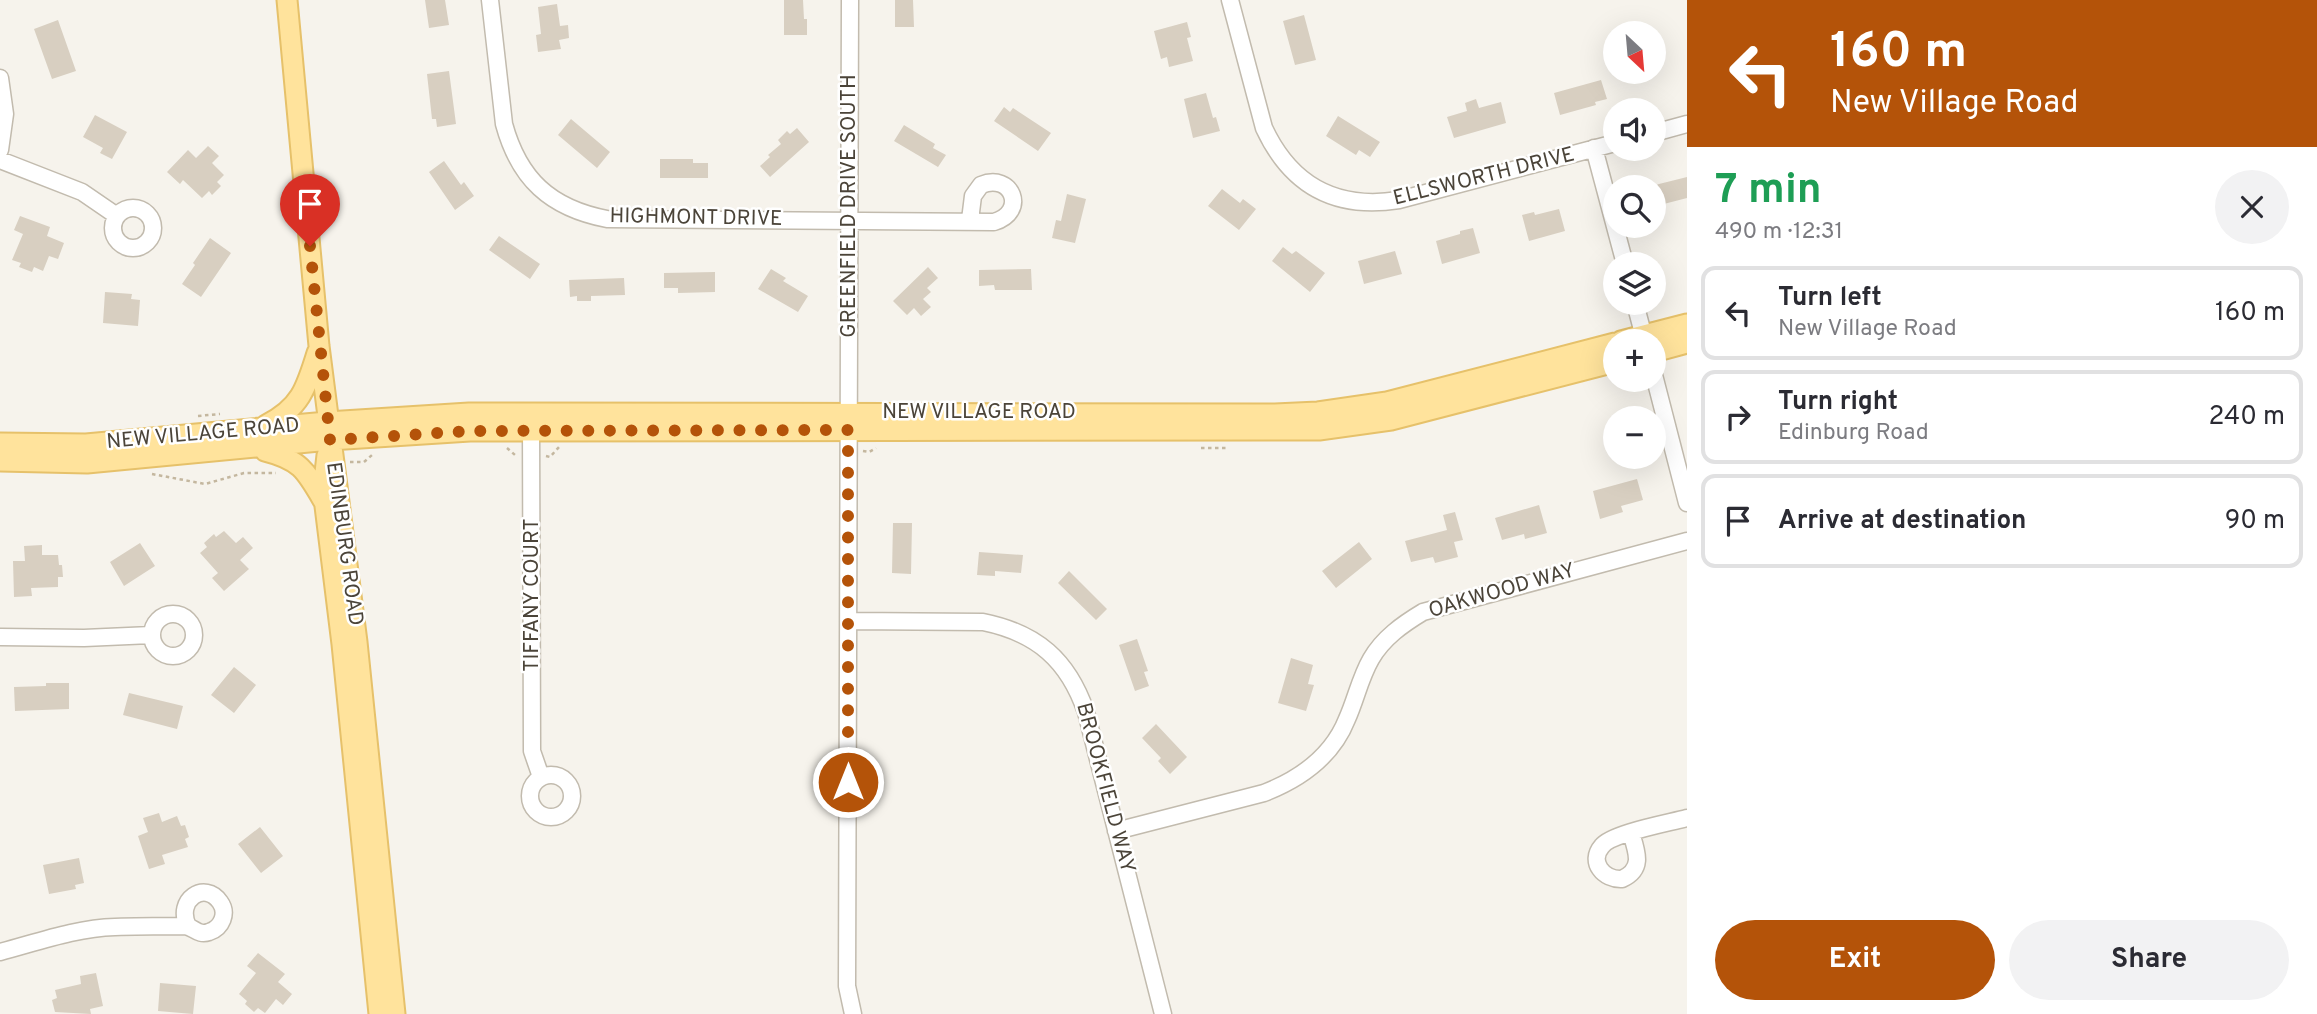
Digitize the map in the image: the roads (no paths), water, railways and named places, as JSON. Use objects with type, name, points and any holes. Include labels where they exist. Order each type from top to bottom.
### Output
[{"type":"main road","name":"EDINBURG ROAD","points":[[287,0],[328,431],[357,642],[395,1014]]},
{"type":"main road","points":[[1666,334],[1687,324]]},
{"type":"main road","points":[[1666,343],[1687,343]]},
{"type":"main road","points":[[319,346],[310,375],[295,406],[251,439],[292,460],[304,470],[324,503]]},
{"type":"main road","name":"NEW VILLAGE ROAD","points":[[848,431],[1318,412],[1387,402],[1603,346]]},
{"type":"main road","name":"NEW VILLAGE ROAD","points":[[0,443],[86,444],[251,439],[328,431],[470,431],[531,421],[848,431],[1319,430],[1391,420],[1603,365]]},
{"type":"main road","name":"EDINBURG ROAD","points":[[328,431],[324,503],[342,644],[379,1014]]},
{"type":"main road","name":"NEW VILLAGE ROAD","points":[[0,461],[87,463],[142,459],[251,439]]},
{"type":"street","name":"HIGHMONT DRIVE","points":[[490,0],[504,124],[509,143],[532,181],[562,205],[607,219],[970,220]]},
{"type":"street","name":"GREENFIELD DRIVE SOUTH","points":[[850,0],[847,986],[853,1014]]},
{"type":"street","name":"ELLSWORTH DRIVE","points":[[1230,0],[1264,128],[1273,148],[1286,166],[1301,179],[1340,199],[1380,203],[1399,200],[1603,146]]},
{"type":"street","points":[[0,78],[5,114],[0,150]]},
{"type":"street","points":[[1666,130],[1687,124]]},
{"type":"street","points":[[1594,148],[1622,252]]},
{"type":"street","points":[[0,160],[82,192],[117,216]]},
{"type":"street","points":[[1658,392],[1687,503]]},
{"type":"street","name":"TIFFANY COURT","points":[[531,421],[533,751],[541,777]]},
{"type":"street","name":"OAKWOOD WAY","points":[[1116,831],[1264,793],[1305,773],[1324,756],[1337,738],[1347,720],[1361,677],[1372,656],[1395,631],[1423,611],[1687,541]]},
{"type":"street","name":"BROOKFIELD WAY","points":[[848,621],[983,622],[1013,630],[1041,645],[1063,666],[1079,693],[1163,1014]]},
{"type":"street","points":[[0,637],[84,638],[151,635]]},
{"type":"street","points":[[1631,833],[1687,818]]},
{"type":"street","points":[[0,952],[82,931],[112,927],[188,926]]}]
